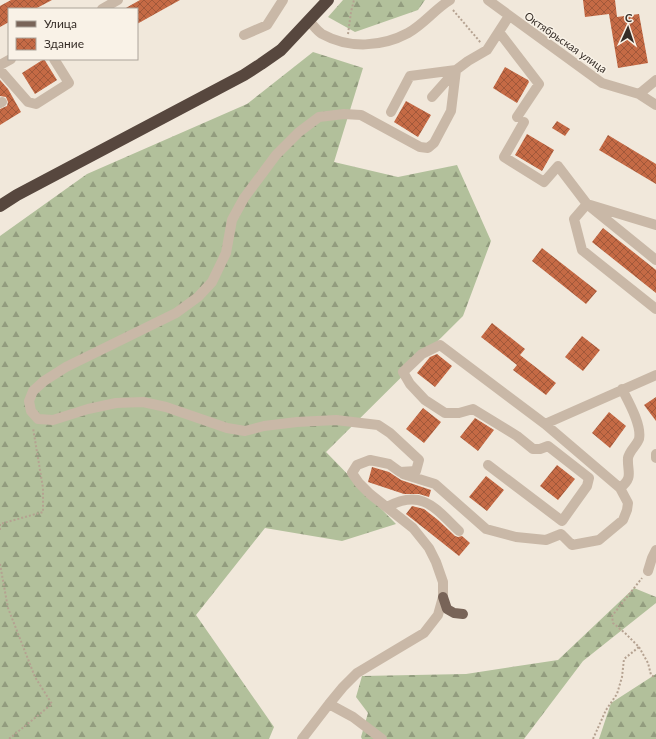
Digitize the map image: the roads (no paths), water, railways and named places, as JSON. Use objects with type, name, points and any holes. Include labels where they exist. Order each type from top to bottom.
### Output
[{"type":"highway","points":[[0,206],[17,194],[244,75],[281,50],[328,0]]},
{"type":"main road","points":[[443,598],[447,609],[454,613],[463,614]]},
{"type":"street","points":[[104,8],[118,0]]},
{"type":"street","points":[[244,35],[267,25],[283,0]]},
{"type":"street","points":[[309,21],[321,33],[333,39],[368,45],[386,42],[409,32],[450,0]]},
{"type":"street","name":"Октябрьская улица","points":[[488,0],[602,83],[639,94],[656,105]]},
{"type":"street","points":[[432,97],[456,70],[487,50],[509,16]]},
{"type":"street","points":[[499,32],[539,84],[504,157],[544,182],[558,166],[587,204],[656,260]]},
{"type":"street","points":[[0,65],[9,60]]},
{"type":"street","points":[[0,70],[28,102],[36,104],[69,83],[55,60]]},
{"type":"street","points":[[391,112],[410,76],[456,70]]},
{"type":"street","points":[[400,472],[416,470],[419,460],[390,432],[378,425],[336,420],[271,425],[245,431],[226,428],[166,407],[143,402],[116,403],[88,409],[53,420],[38,419],[31,411],[29,401],[33,390],[66,367],[176,313],[198,297],[212,282],[221,265],[226,253],[232,220],[244,198],[276,155],[299,132],[319,117],[344,114],[361,115],[420,147],[428,148],[434,143],[451,111],[456,70]]},
{"type":"street","points":[[639,94],[656,80]]},
{"type":"street","points":[[587,204],[656,225]]},
{"type":"street","points":[[587,204],[574,219],[582,250],[656,309]]},
{"type":"street","points":[[440,345],[545,424],[620,488],[628,503],[623,520],[599,540],[572,545],[562,534],[562,521],[587,486],[589,478],[548,446],[540,449],[533,449],[517,436],[473,409],[459,413],[445,413],[425,400],[410,384],[403,372],[422,354],[440,345]]},
{"type":"street","points":[[545,424],[656,375]]},
{"type":"street","points":[[620,488],[630,477],[628,456],[639,438],[636,419],[622,389]]},
{"type":"street","points":[[302,739],[343,687],[357,673],[424,633],[438,615],[443,598],[443,582],[429,548],[412,528],[370,494],[359,483],[352,473],[357,465],[370,460],[389,464],[400,472],[435,484],[486,529],[516,537],[546,540],[562,534]]},
{"type":"street","points":[[488,465],[562,521]]},
{"type":"street","points":[[387,507],[397,502],[417,499],[425,502],[435,509],[459,531]]},
{"type":"street","points":[[648,571],[656,550]]},
{"type":"street","points":[[329,704],[353,717],[382,739]]}]
